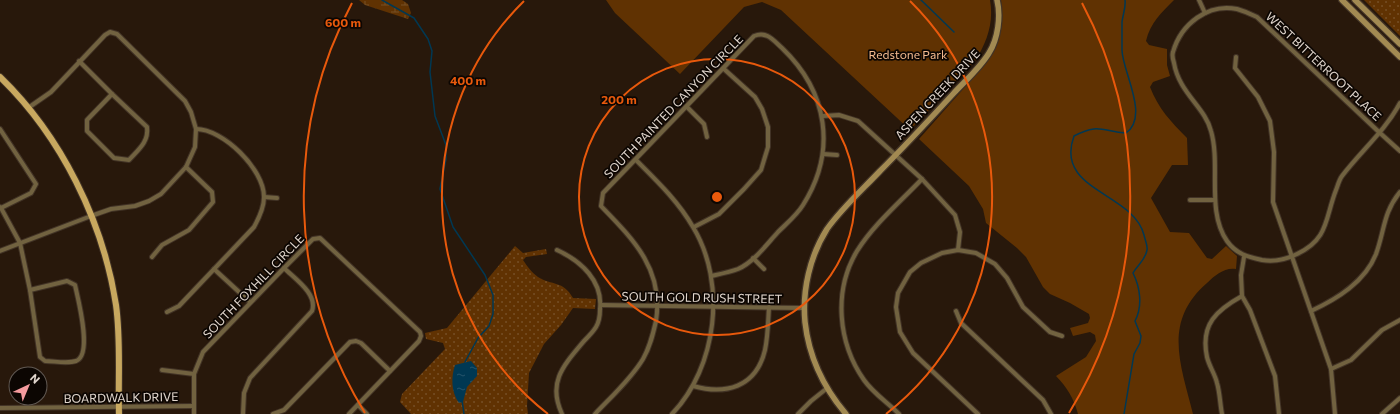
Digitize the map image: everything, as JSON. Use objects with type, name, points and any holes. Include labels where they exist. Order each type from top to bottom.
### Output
[{"type":"main road","points":[[0,77],[28,108],[65,164],[91,216],[106,262],[116,304],[120,347],[119,411]]},
{"type":"street","name":"ASPEN CREEK DRIVE","points":[[846,414],[826,389],[812,357],[806,332],[804,308],[812,260],[827,230],[841,211],[896,155],[990,52],[998,24],[999,7],[997,0]]},
{"type":"street","points":[[1199,0],[1205,12],[1192,21],[1181,33],[1172,53],[1176,76],[1210,125],[1215,143],[1215,200],[1219,223],[1227,241],[1244,257],[1270,262],[1292,256],[1309,248],[1322,235],[1341,178],[1380,133],[1400,103]]},
{"type":"street","points":[[1342,0],[1400,57]]},
{"type":"street","points":[[1355,0],[1400,44]]},
{"type":"street","name":"WEST BITTERROOT PLACE","points":[[1205,12],[1220,9],[1237,9],[1257,17],[1400,151]]},
{"type":"street","points":[[0,251],[111,209],[135,206],[149,201],[161,194],[186,167],[195,147],[196,129],[191,112],[185,101],[117,34],[110,32],[105,35],[50,92],[28,108]]},
{"type":"street","name":"SOUTH PAINTED CANYON CIRCLE","points":[[658,306],[655,282],[645,256],[632,237],[601,206],[603,193],[724,69],[754,36],[761,33],[768,35],[788,54],[805,75],[817,96],[823,116],[823,154],[816,177],[803,206],[753,258],[739,269],[711,276]]},
{"type":"street","points":[[1236,57],[1235,68],[1258,97],[1270,121],[1274,152],[1273,202],[1331,369],[1335,414]]},
{"type":"street","points":[[79,62],[112,94],[147,128],[148,134],[145,142],[129,160],[114,158],[87,131],[87,120],[112,94]]},
{"type":"street","points":[[694,227],[719,214],[744,189],[760,170],[768,147],[768,127],[762,109],[754,97],[724,69]]},
{"type":"street","points":[[687,107],[704,124],[707,137]]},
{"type":"street","points":[[823,116],[839,115],[858,121],[922,179],[955,215],[960,232],[958,250]]},
{"type":"street","points":[[0,128],[36,184],[32,193],[0,208],[20,243],[30,290],[40,357],[45,361],[76,361],[82,358],[84,350],[83,323],[75,285],[67,281],[30,290]]},
{"type":"street","points":[[167,312],[179,306],[254,226],[261,214],[264,198],[259,180],[248,161],[218,135],[203,129],[196,129]]},
{"type":"street","points":[[823,154],[837,155]]},
{"type":"street","points":[[636,160],[674,199],[694,227],[705,252],[711,276],[714,307],[708,347],[692,386],[672,414]]},
{"type":"street","points":[[152,257],[162,245],[189,230],[213,202],[212,192],[186,167]]},
{"type":"street","points":[[899,414],[865,382],[854,364],[846,347],[843,331],[842,298],[849,269],[857,252],[870,233],[922,179]]},
{"type":"street","points":[[1311,311],[1335,300],[1366,273],[1376,255],[1390,204],[1400,192]]},
{"type":"street","points":[[264,198],[277,198]]},
{"type":"street","points":[[1190,200],[1215,200]]},
{"type":"street","name":"SOUTH FOXHILL CIRCLE","points":[[194,414],[194,374],[203,352],[313,239],[320,238],[327,242],[420,332],[421,336],[419,341],[349,414]]},
{"type":"street","points":[[557,250],[572,256],[590,273],[600,291],[601,305],[596,327],[565,364],[556,383],[558,406],[562,414]]},
{"type":"street","points":[[978,414],[913,353],[900,332],[897,319],[898,293],[910,272],[930,257],[942,253],[958,250],[976,253],[995,264],[1007,278],[1023,307],[1050,332],[1062,336]]},
{"type":"street","points":[[1244,257],[1241,275],[1242,296],[1250,310],[1275,376],[1280,414]]},
{"type":"street","points":[[753,258],[764,269]]},
{"type":"street","points":[[243,414],[244,393],[250,378],[312,311],[314,304],[312,297],[284,268]]},
{"type":"street","points":[[214,269],[250,302]]},
{"type":"street","points":[[1222,414],[1218,384],[1207,357],[1206,336],[1210,322],[1222,307],[1242,296]]},
{"type":"street","name":"SOUTH GOLD RUSH STREET","points":[[601,305],[804,308]]},
{"type":"street","points":[[595,414],[644,358],[653,336],[658,306]]},
{"type":"street","points":[[692,386],[708,390],[725,390],[737,386],[749,378],[758,367],[765,352],[769,307]]},
{"type":"street","points":[[956,311],[961,323],[1043,400],[1051,414]]},
{"type":"street","points":[[1331,369],[1351,360],[1382,330],[1400,320]]},
{"type":"street","points":[[273,414],[284,410],[350,342],[356,341],[361,343],[390,371]]},
{"type":"street","points":[[162,370],[194,374]]},
{"type":"street","points":[[798,414],[826,389]]},
{"type":"street","points":[[1382,414],[1400,398]]},
{"type":"street","points":[[358,405],[367,414]]},
{"type":"street","name":"BOARDWALK DRIVE","points":[[0,408],[119,411],[194,406]]},
{"type":"street","points":[[39,408],[39,414]]},
{"type":"green space","points":[[359,0],[402,0],[408,4],[411,13],[408,19],[365,5]]},
{"type":"green space","name":"Redstone Park","points":[[606,0],[990,0],[991,17],[986,39],[975,61],[910,130],[781,10],[762,2],[744,7],[680,74],[615,13]]},
{"type":"green space","points":[[1001,0],[1174,0],[1153,23],[1146,41],[1149,45],[1167,49],[1167,65],[1170,76],[1153,82],[1150,87],[1157,102],[1187,138],[1188,165],[1172,165],[1151,198],[1170,232],[1189,233],[1207,258],[1212,259],[1226,246],[1237,256],[1236,269],[1224,270],[1207,283],[1193,298],[1184,313],[1180,329],[1180,361],[1193,414],[1078,414],[1070,394],[1064,384],[1056,376],[1086,357],[1096,341],[1095,335],[1090,332],[1073,336],[1070,328],[1088,323],[1090,318],[1089,314],[1050,294],[1043,287],[1026,257],[986,223],[983,209],[969,186],[919,139],[987,62],[995,47],[1001,25]]},
{"type":"green space","points":[[1364,0],[1400,0],[1400,36]]},
{"type":"green space","points":[[515,246],[523,253],[546,249],[547,254],[526,257],[523,260],[536,275],[543,280],[565,288],[573,298],[596,299],[595,309],[573,308],[561,325],[544,344],[529,373],[528,414],[411,414],[400,402],[402,394],[445,349],[443,343],[426,339],[425,333],[447,328]]},
{"type":"water","points":[[471,361],[477,368],[477,376],[467,387],[463,402],[459,403],[454,394],[452,384],[455,365]]},
{"type":"waterway","points":[[382,0],[414,18],[428,39],[432,51],[430,72],[435,116],[446,145],[446,159],[440,189],[453,227],[485,275],[493,295],[493,314],[489,326],[478,338],[465,362]]},
{"type":"waterway","points":[[921,0],[954,32]]},
{"type":"waterway","points":[[1124,414],[1134,354],[1140,343],[1141,336],[1135,321],[1139,309],[1140,297],[1133,273],[1145,257],[1147,245],[1137,221],[1126,209],[1084,180],[1075,169],[1071,154],[1074,136],[1082,132],[1100,129],[1126,133],[1133,125],[1136,116],[1135,105],[1122,50],[1122,22],[1125,0]]},
{"type":"waterway","points":[[462,400],[464,414]]}]
